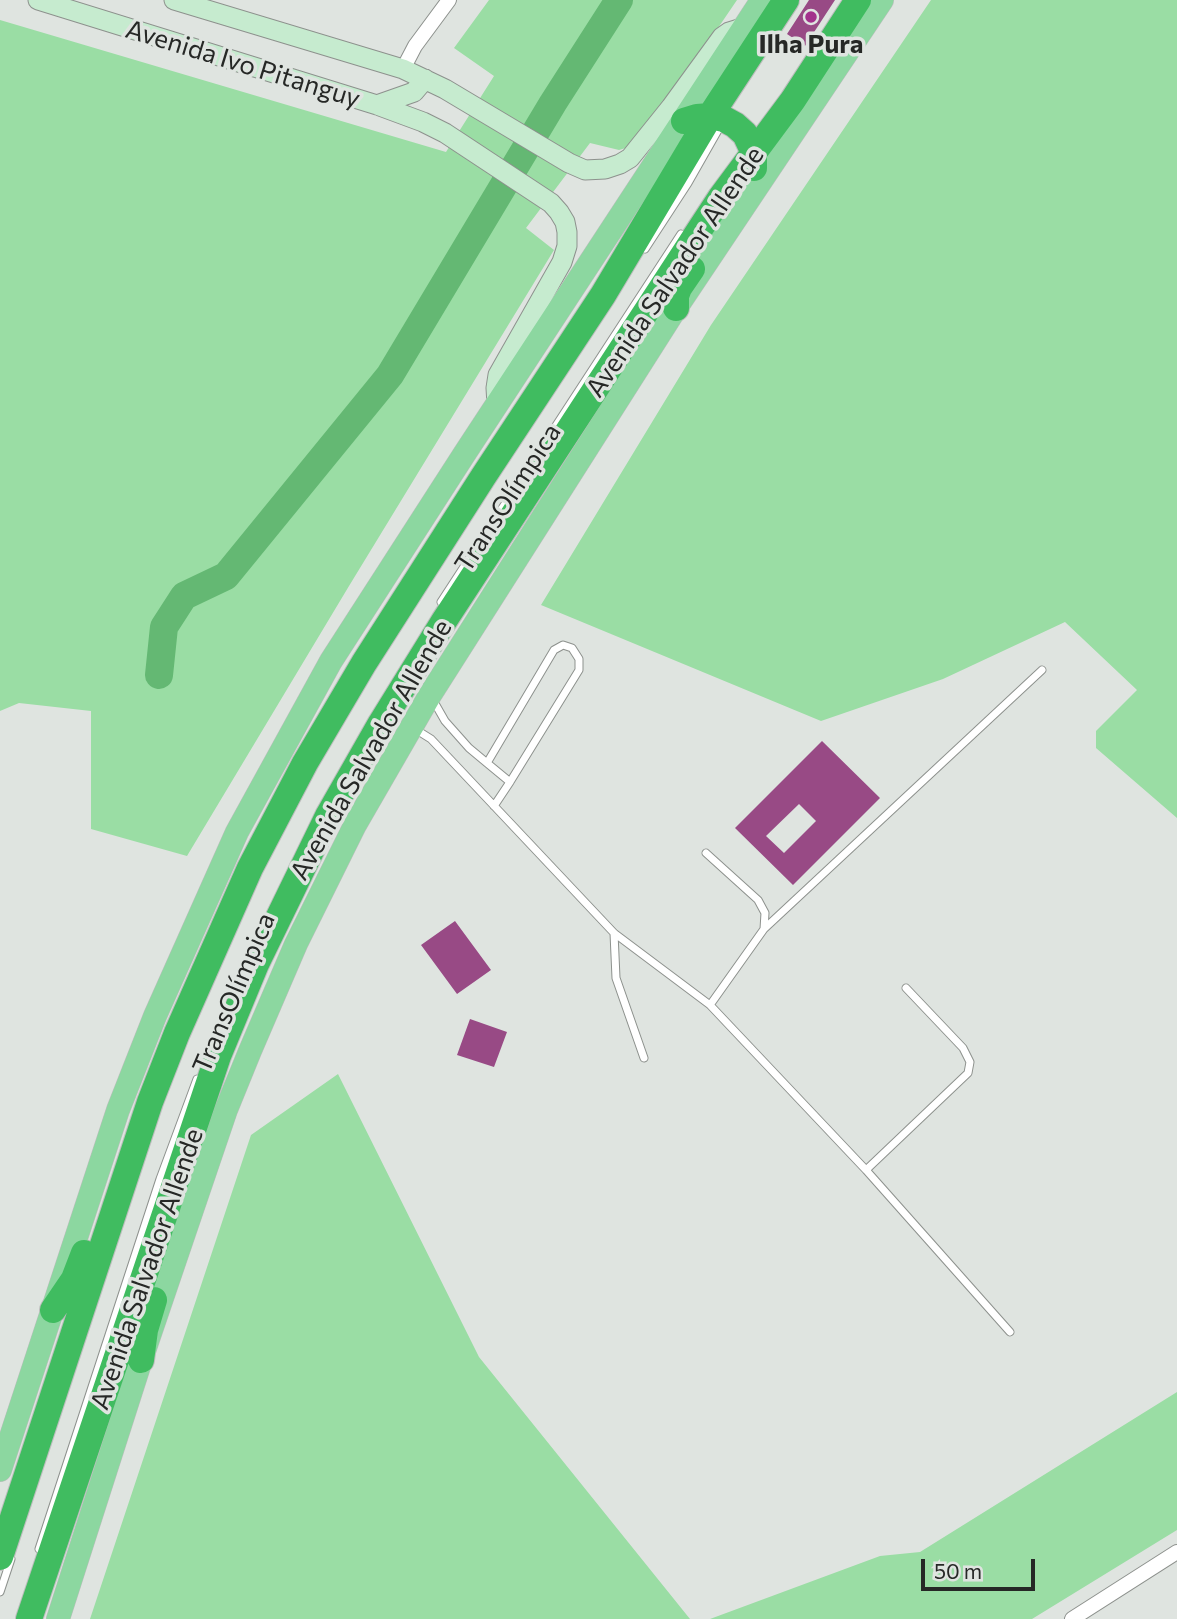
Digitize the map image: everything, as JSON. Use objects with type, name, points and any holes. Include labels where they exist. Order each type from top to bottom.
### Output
[{"type":"highway","name":"Avenida Salvador Allende","points":[[6,1555],[150,1102],[177,1032],[250,868],[305,763],[371,652],[721,116],[786,0]]},
{"type":"highway","name":"Avenida Salvador Allende","points":[[29,1619],[209,1062],[341,793],[464,590],[721,197],[750,143],[793,100],[858,0]]},
{"type":"highway","points":[[676,308],[679,288],[753,177],[755,162],[750,143],[740,129],[721,116],[697,117],[684,121]]},
{"type":"highway","points":[[141,1360],[145,1329],[220,1075],[209,1062]]},
{"type":"highway","points":[[53,1310],[74,1279],[139,1112],[150,1102]]},
{"type":"main road","points":[[0,1470],[118,1110],[155,1016],[237,832],[331,661],[762,0]]},
{"type":"main road","name":"Avenida Salvador Allende","points":[[58,1619],[141,1360],[226,1110],[270,1002],[355,825],[430,695],[676,308],[882,0]]},
{"type":"street","name":"Avenida Ivo Pitanguy","points":[[38,0],[424,122],[551,203],[565,222],[567,232],[562,262],[498,375],[497,405]]},
{"type":"street","name":"Avenida Ivo Pitanguy","points":[[174,0],[403,69],[470,103],[586,170],[605,169],[630,158],[722,37],[745,27]]},
{"type":"street","points":[[403,69],[415,46],[449,0]]},
{"type":"street","points":[[376,105],[414,92],[425,79]]},
{"type":"street","points":[[1072,1619],[1177,1552]]},
{"type":"lane","points":[[643,252],[688,183],[721,116]]},
{"type":"lane","name":"TransOlímpica","points":[[438,607],[683,232]]},
{"type":"lane","points":[[487,762],[554,650],[563,645],[572,648],[579,659],[579,670],[494,806]]},
{"type":"lane","points":[[709,1005],[764,929],[1042,670]]},
{"type":"lane","points":[[430,695],[445,721],[469,748],[510,782]]},
{"type":"lane","points":[[411,727],[431,739],[614,933],[709,1005],[866,1170],[1010,1332]]},
{"type":"lane","points":[[706,853],[758,900],[765,913],[764,929]]},
{"type":"lane","points":[[614,933],[616,978],[643,1058]]},
{"type":"lane","points":[[866,1170],[968,1073],[970,1062],[963,1048],[906,988]]},
{"type":"lane","name":"TransOlímpica","points":[[37,1556],[160,1179],[209,1062]]},
{"type":"lane","points":[[0,1592],[6,1555]]},
{"type":"green space","points":[[489,0],[737,0],[639,144],[619,150],[590,143],[526,228],[554,250],[187,856],[91,829],[91,711],[19,703],[0,711],[0,20],[446,152],[494,76],[454,48]]},
{"type":"green space","points":[[931,0],[1177,0],[1177,818],[1096,748],[1096,731],[1137,690],[1065,622],[943,679],[821,721],[541,605],[711,325]]},
{"type":"green space","points":[[338,1074],[479,1357],[690,1619],[90,1619],[251,1135]]},
{"type":"green space","points":[[1177,1392],[1177,1530],[1032,1619],[710,1619],[880,1556],[920,1552]]},
{"type":"building","name":"Ilha Pura","points":[[809,0],[835,0],[805,46],[787,34]]},
{"type":"building","points":[[822,741],[880,798],[793,885],[735,828]],"holes":[[[799,804],[816,821],[784,853],[766,836]]]},
{"type":"building","points":[[455,921],[491,970],[457,994],[421,945]]},
{"type":"building","points":[[470,1019],[507,1032],[494,1067],[457,1055]]},
{"type":"waterway","points":[[159,675],[164,627],[184,596],[226,576],[390,375],[553,103],[619,0]]},
{"type":"place","name":"Ilha Pura","points":[[811,17]]}]
